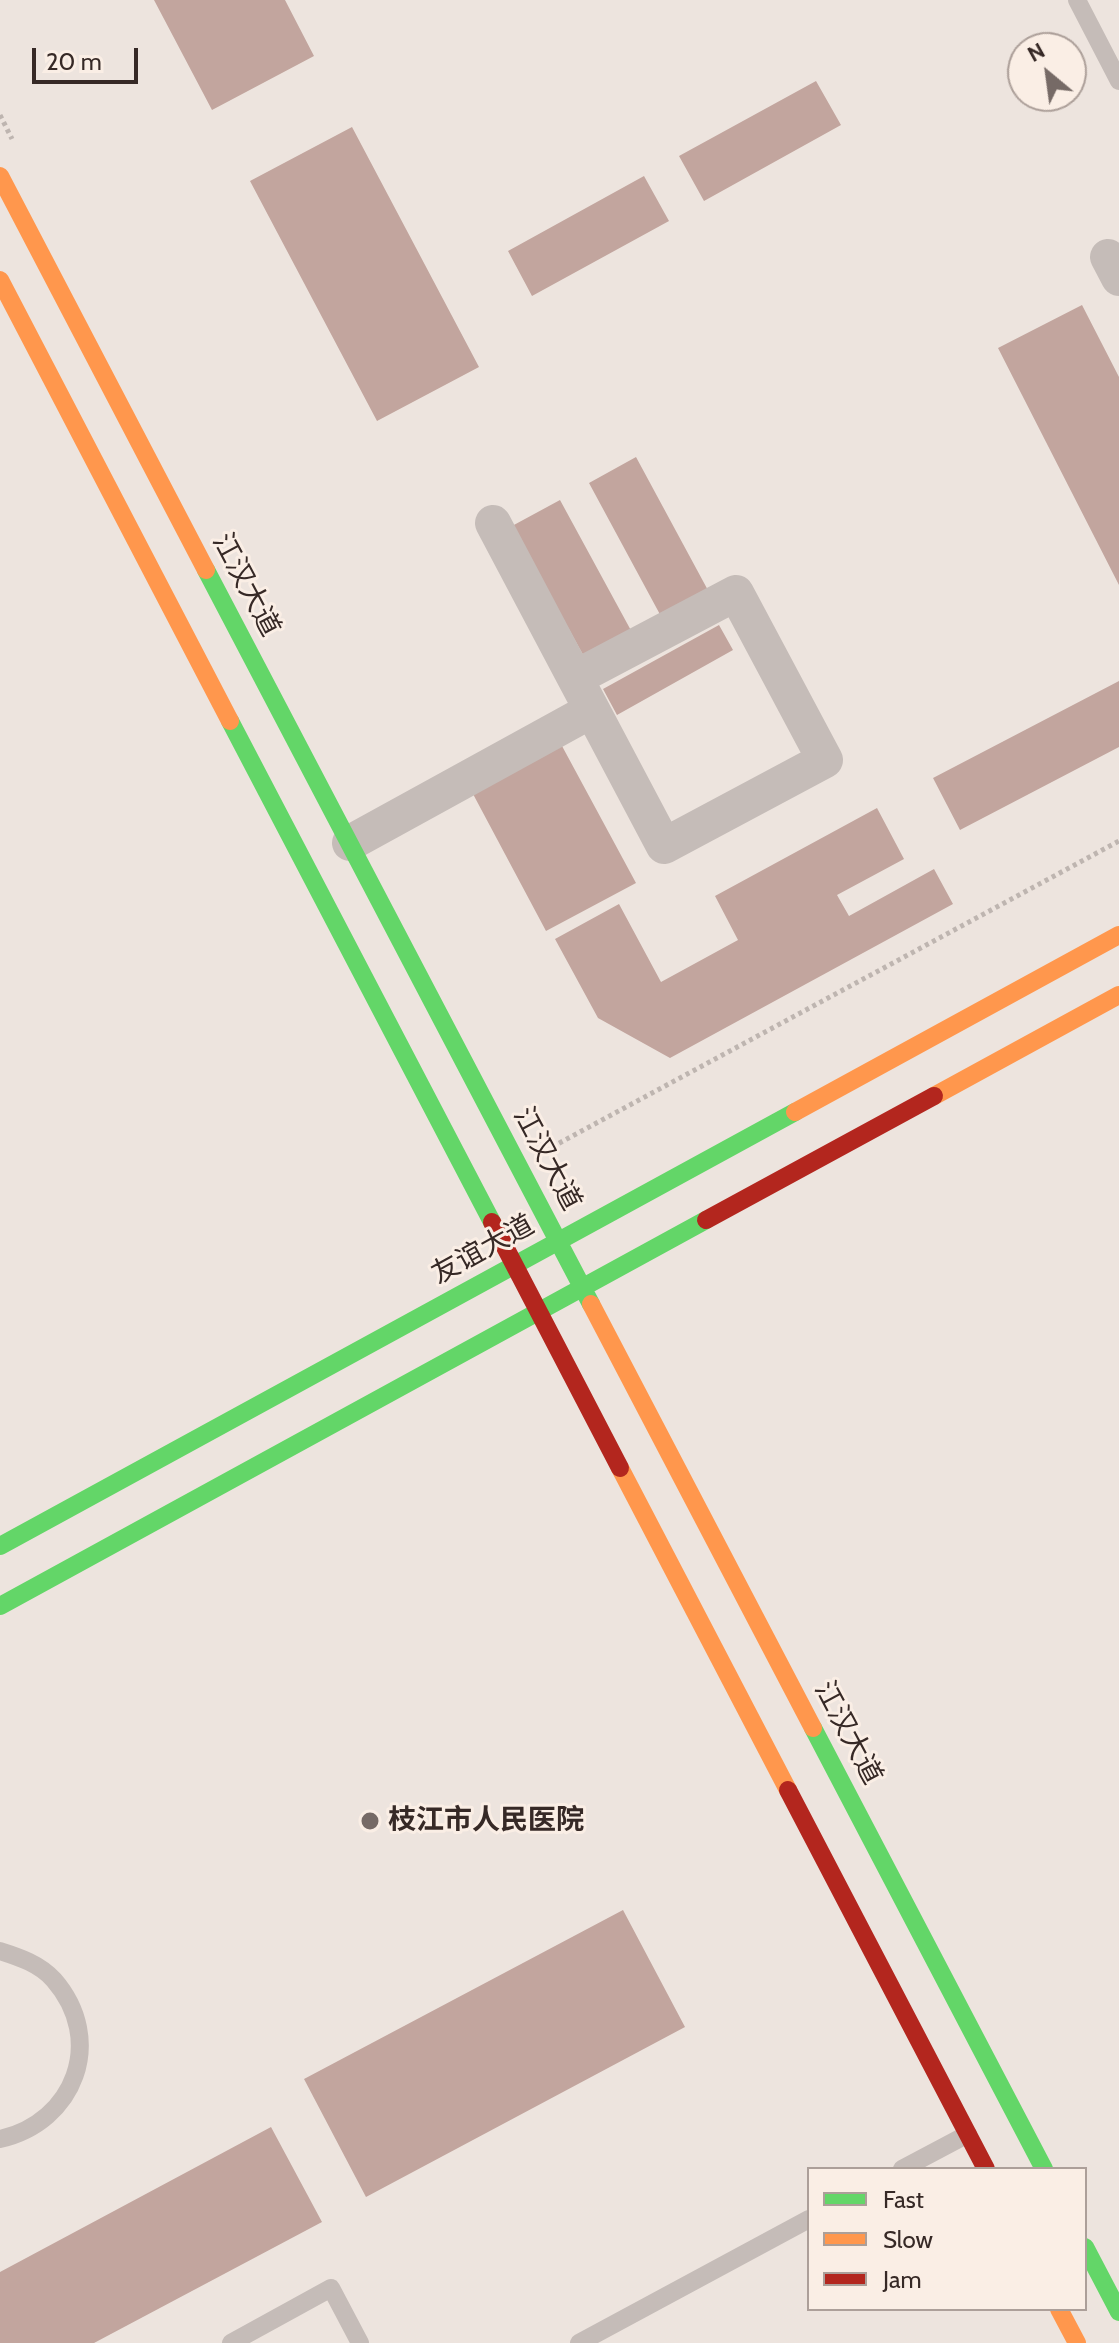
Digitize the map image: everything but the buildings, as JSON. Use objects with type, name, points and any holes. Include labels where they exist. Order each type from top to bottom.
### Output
[{"type":"main road","name":"江汉大道","points":[[0,176],[1043,2167]]},
{"type":"main road","points":[[0,280],[985,2167]]},
{"type":"main road","name":"友谊大道","points":[[0,1546],[1119,935]]},
{"type":"main road","points":[[0,1606],[1119,995]]},
{"type":"main road","points":[[1087,2251],[1119,2312]]},
{"type":"street","points":[[493,523],[575,678],[664,846],[825,760],[736,593],[575,678]]},
{"type":"street","points":[[350,843],[592,710]]},
{"type":"lane","points":[[1077,0],[1119,81]]},
{"type":"lane","points":[[0,1951],[27,1960],[53,1978],[70,2003],[79,2033],[78,2065],[67,2093],[48,2118],[20,2135],[0,2139]]},
{"type":"lane","points":[[906,2167],[968,2134]]},
{"type":"lane","points":[[579,2343],[807,2220]]},
{"type":"lane","points":[[231,2343],[331,2288],[360,2343]]},
{"type":"traffic: fast","points":[[206,570],[591,1304]]},
{"type":"traffic: fast","points":[[230,721],[492,1222]]},
{"type":"traffic: fast","points":[[0,1546],[795,1112]]},
{"type":"traffic: fast","points":[[0,1606],[706,1220]]},
{"type":"traffic: fast","points":[[813,1728],[1043,2167]]},
{"type":"traffic: fast","points":[[1087,2251],[1119,2312]]},
{"type":"traffic: slow","points":[[0,176],[206,570]]},
{"type":"traffic: slow","points":[[0,280],[230,721]]},
{"type":"traffic: slow","points":[[795,1112],[1119,935]]},
{"type":"traffic: slow","points":[[934,1096],[1119,995]]},
{"type":"traffic: slow","points":[[591,1304],[813,1728]]},
{"type":"traffic: slow","points":[[620,1468],[788,1790]]},
{"type":"traffic: slow","points":[[1060,2311],[1077,2343]]},
{"type":"traffic: jam","points":[[706,1220],[934,1096]]},
{"type":"traffic: jam","points":[[492,1222],[620,1468]]},
{"type":"traffic: jam","points":[[788,1790],[985,2167]]},
{"type":"place","name":"枝江市人民医院","points":[[370,1821]]}]
